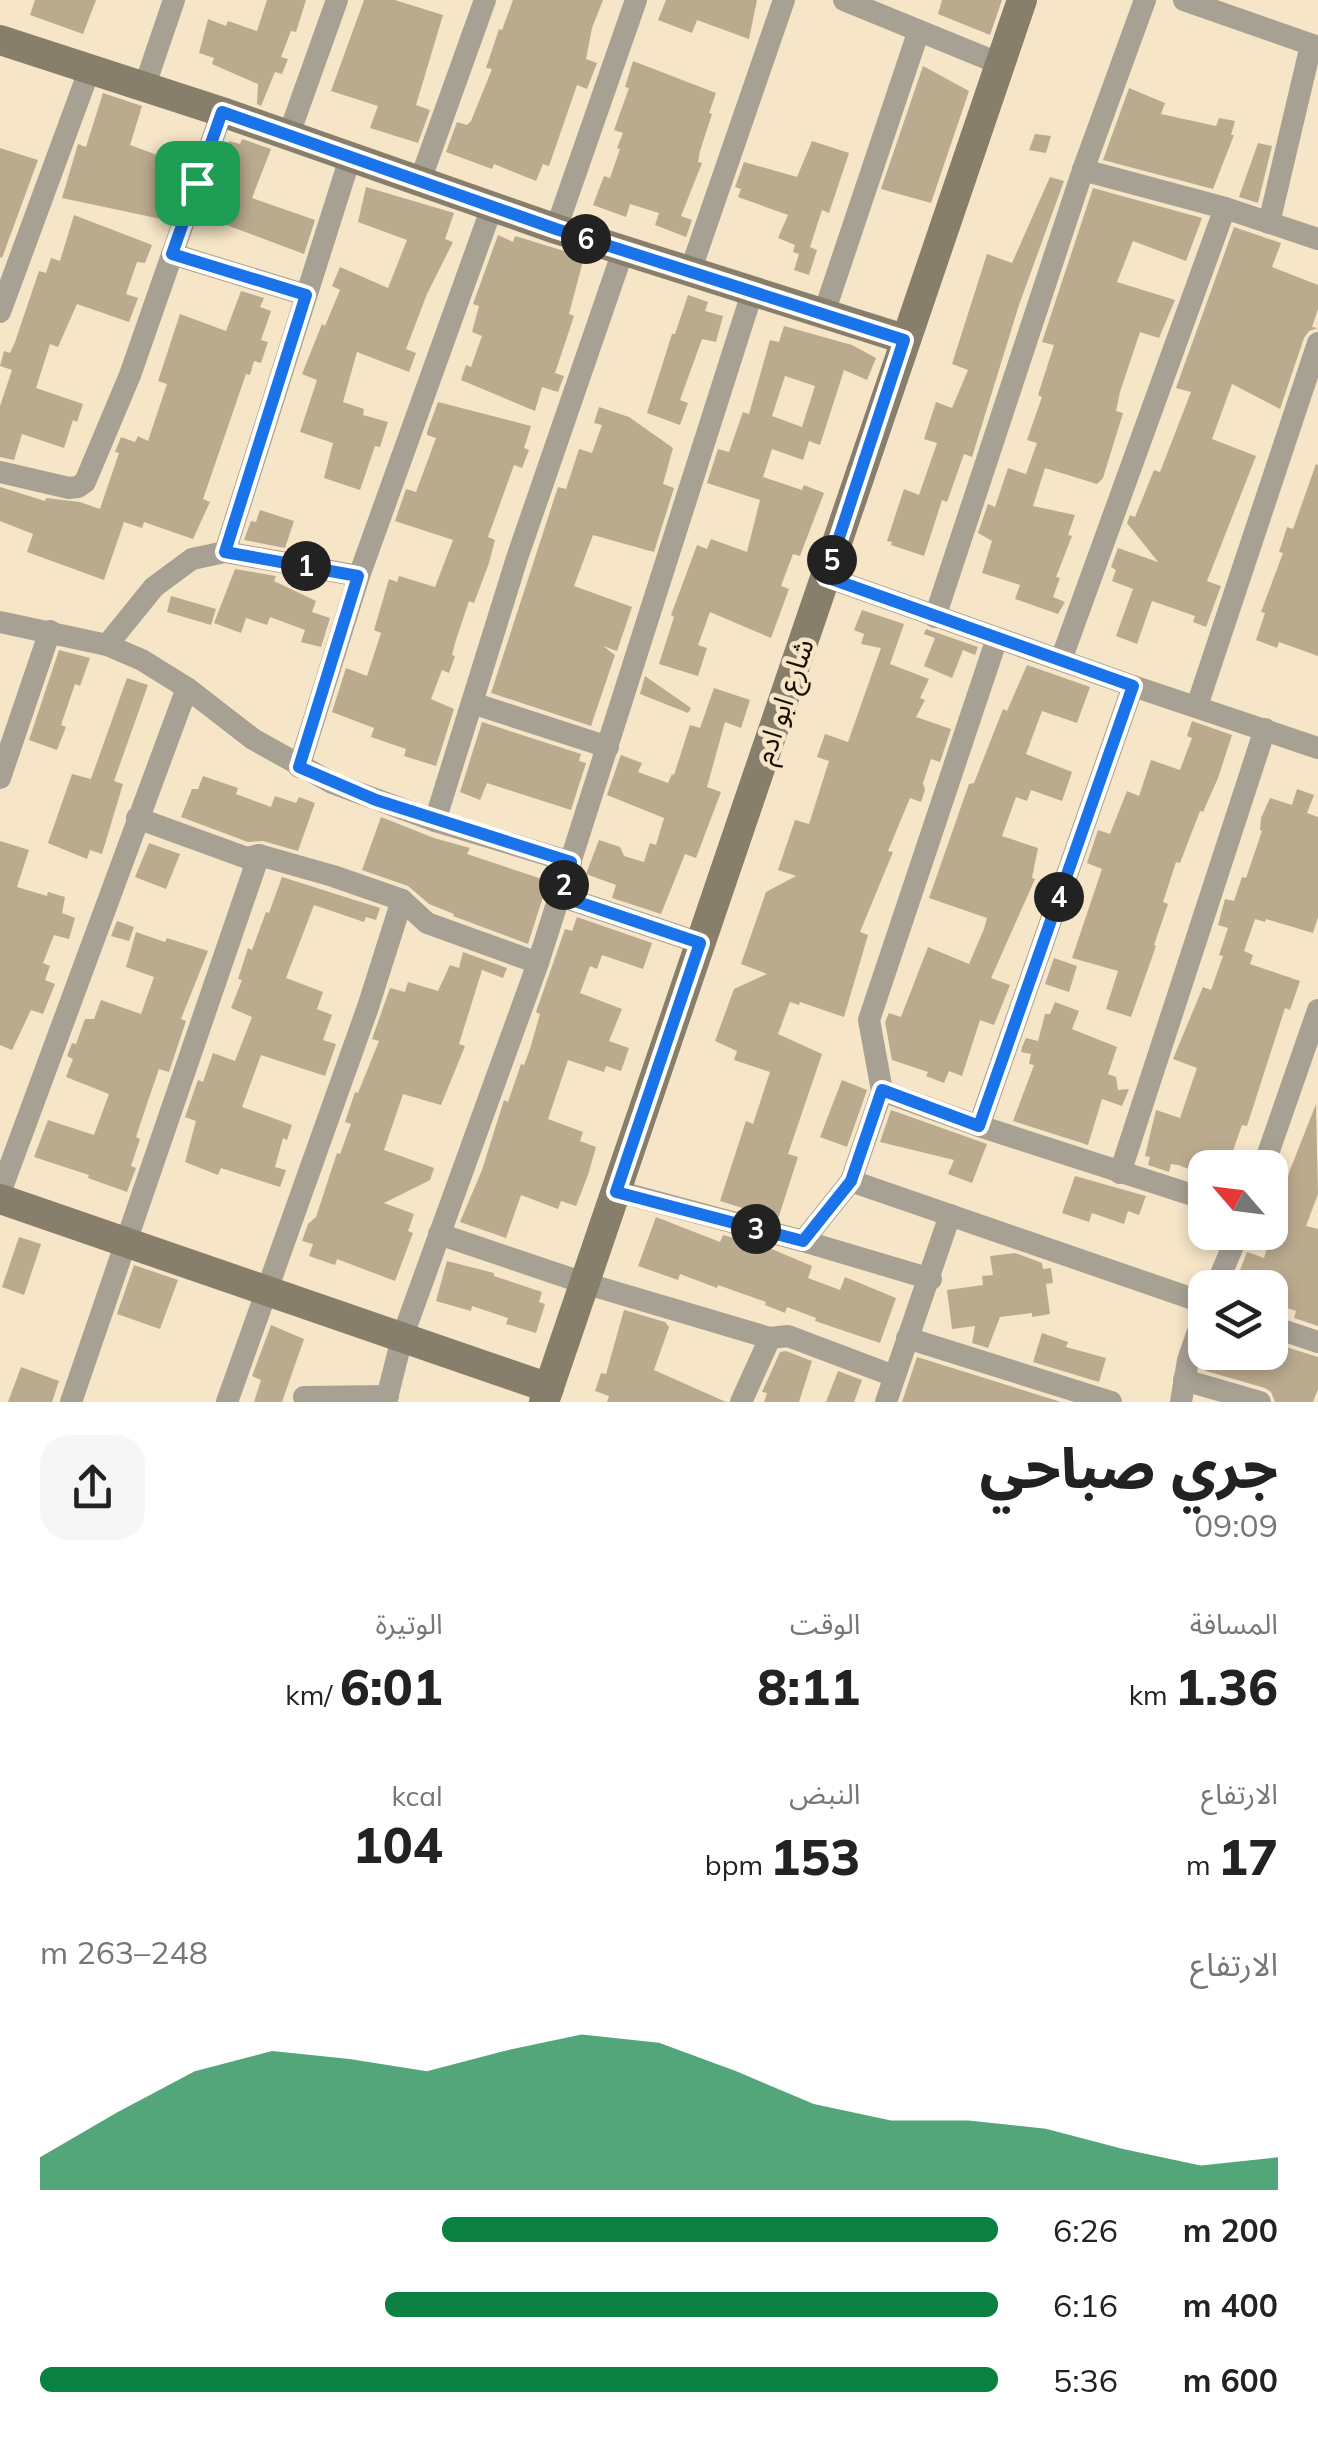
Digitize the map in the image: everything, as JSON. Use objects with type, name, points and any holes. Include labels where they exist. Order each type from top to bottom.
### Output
[{"type":"street","points":[[144,88],[174,0]]},
{"type":"street","points":[[288,138],[337,0]]},
{"type":"street","points":[[420,181],[485,0]]},
{"type":"street","points":[[556,229],[636,0]]},
{"type":"street","points":[[690,272],[784,0]]},
{"type":"street","points":[[844,0],[998,63]]},
{"type":"street","name":"شارع ابو ادم","points":[[546,1395],[1022,0]]},
{"type":"street","points":[[935,617],[1083,170],[1145,0]]},
{"type":"street","points":[[1184,0],[1315,46],[1269,222]]},
{"type":"street","points":[[823,316],[918,33]]},
{"type":"street","points":[[0,40],[222,112],[556,229],[904,340]]},
{"type":"street","points":[[0,312],[89,71]]},
{"type":"street","points":[[0,472],[68,488],[78,488],[86,482],[130,375],[222,112]]},
{"type":"street","points":[[225,552],[350,158]]},
{"type":"street","points":[[1083,170],[1224,208],[1318,239]]},
{"type":"street","points":[[299,767],[358,576],[492,207]]},
{"type":"street","points":[[1061,660],[1224,208]]},
{"type":"street","points":[[435,821],[517,558],[623,251]]},
{"type":"street","points":[[172,254],[306,295]]},
{"type":"street","points":[[304,1397],[387,1399],[402,1338],[538,963],[752,293]]},
{"type":"street","points":[[1198,706],[1318,342]]},
{"type":"street","points":[[107,645],[154,587],[192,560],[225,552],[358,576]]},
{"type":"street","points":[[826,577],[1318,748]]},
{"type":"street","points":[[0,622],[107,645],[142,660],[187,688],[253,739],[299,767],[361,795],[435,821],[571,862]]},
{"type":"street","points":[[0,778],[50,631]]},
{"type":"street","points":[[803,1241],[851,1181],[882,1090],[869,1020],[997,638]]},
{"type":"street","points":[[979,1126],[1133,686]]},
{"type":"street","points":[[187,688],[0,1196],[402,1338],[546,1395]]},
{"type":"street","points":[[472,703],[608,747]]},
{"type":"street","points":[[1120,1172],[1265,729]]},
{"type":"street","points":[[137,818],[246,858],[259,856],[402,900],[427,923],[538,963]]},
{"type":"street","points":[[72,1402],[259,856]]},
{"type":"street","points":[[560,896],[700,943]]},
{"type":"street","points":[[227,1402],[368,1007],[402,900]]},
{"type":"street","points":[[1270,1150],[1318,1010]]},
{"type":"street","points":[[882,1090],[1188,1194]]},
{"type":"street","points":[[851,1181],[1188,1301]]},
{"type":"street","points":[[616,1192],[803,1241],[931,1280]]},
{"type":"street","points":[[890,1401],[894,1376],[931,1280],[950,1215]]},
{"type":"street","points":[[439,1234],[584,1283],[770,1338],[788,1336],[894,1376]]},
{"type":"street","points":[[1288,1332],[1318,1342]]},
{"type":"street","points":[[741,1402],[770,1338]]},
{"type":"street","points":[[908,1338],[1111,1402]]},
{"type":"street","points":[[1183,1391],[1260,1402]]},
{"type":"building","points":[[35,0],[96,0],[83,34],[30,15]]},
{"type":"building","points":[[267,0],[306,0],[296,32],[291,31],[281,57],[288,59],[282,74],[275,72],[261,106],[257,104],[258,84],[212,64],[214,58],[199,53],[208,19],[257,31]]},
{"type":"building","points":[[364,0],[395,0],[443,15],[416,105],[430,110],[418,143],[370,128],[378,106],[331,91]]},
{"type":"building","points":[[513,0],[603,0],[586,59],[597,63],[587,89],[577,85],[549,166],[543,164],[536,181],[494,164],[492,169],[446,152],[457,122],[467,125],[471,121],[492,69],[486,68],[499,29],[502,30]]},
{"type":"building","points":[[666,0],[757,0],[749,39],[697,20],[692,33],[658,20]]},
{"type":"building","points":[[942,0],[1002,0],[990,35],[938,14]]},
{"type":"building","points":[[633,61],[716,93],[700,151],[698,162],[702,163],[681,216],[692,220],[686,237],[655,225],[659,213],[630,204],[626,217],[593,205],[604,176],[610,178],[620,149],[617,148],[623,133],[614,130],[629,88],[625,87]]},
{"type":"building","points":[[923,66],[969,91],[931,203],[881,189]]},
{"type":"building","points":[[1129,88],[1165,103],[1161,114],[1216,126],[1219,118],[1235,121],[1234,135],[1213,189],[1103,160]]},
{"type":"building","points":[[103,93],[142,106],[130,145],[160,156],[158,160],[171,165],[159,197],[168,200],[161,219],[62,198],[78,144],[86,147]]},
{"type":"building","points":[[1035,134],[1051,136],[1046,153],[1029,150]]},
{"type":"building","points":[[242,139],[271,149],[252,198],[315,220],[304,254],[213,220],[228,178],[216,173],[229,141],[240,144]]},
{"type":"building","points":[[812,141],[849,153],[829,213],[822,210],[810,247],[817,250],[809,275],[794,270],[799,254],[793,252],[795,245],[778,238],[788,215],[738,197],[741,189],[735,187],[744,162],[797,177]]},
{"type":"building","points":[[1258,143],[1272,146],[1258,203],[1239,197]]},
{"type":"building","points":[[0,148],[38,160],[2,258],[0,257]]},
{"type":"building","points":[[1050,177],[1064,181],[1019,305],[972,457],[964,454],[947,502],[942,500],[924,556],[891,545],[887,541],[904,489],[919,495],[937,443],[924,439],[936,402],[952,408],[968,370],[952,364],[987,254],[1012,263]]},
{"type":"building","points":[[366,187],[454,213],[445,239],[453,242],[406,349],[416,353],[409,372],[357,352],[343,402],[364,409],[363,415],[388,422],[360,490],[324,478],[333,443],[300,432],[317,380],[302,374],[340,290],[332,286],[340,267],[388,288],[407,240],[358,222]]},
{"type":"building","points":[[1093,188],[1202,218],[1186,261],[1133,241],[1117,282],[1175,300],[1159,338],[1140,332],[1120,392],[1116,411],[1123,413],[1103,478],[1097,484],[1045,468],[1033,506],[1075,515],[1068,535],[1072,536],[1056,577],[1060,578],[1053,597],[1065,602],[1058,614],[1015,599],[1020,585],[982,573],[992,541],[978,533],[988,504],[995,507],[1008,468],[1026,474],[1037,443],[1027,440],[1054,345],[1042,342]]},
{"type":"building","points":[[74,215],[152,245],[145,263],[137,262],[126,294],[138,298],[129,322],[77,304],[58,347],[50,344],[36,388],[83,404],[64,448],[22,434],[14,460],[0,457],[0,406],[12,370],[0,366],[4,351],[10,353],[15,342],[39,271],[46,273],[51,258],[60,261]]},
{"type":"building","points":[[1234,227],[1281,243],[1272,267],[1318,285],[1318,309],[1312,327],[1318,328],[1304,338],[1280,409],[1232,384],[1212,439],[1256,456],[1207,581],[1221,586],[1206,627],[1193,622],[1195,616],[1152,601],[1137,644],[1116,636],[1133,589],[1112,581],[1116,570],[1111,567],[1118,548],[1158,562],[1127,523],[1130,515],[1135,517],[1154,470],[1160,472],[1191,392],[1176,388]]},
{"type":"building","points":[[498,235],[513,242],[515,236],[584,257],[569,314],[574,316],[555,373],[564,376],[558,392],[542,387],[535,411],[461,380],[466,365],[471,367],[482,336],[472,332],[479,306],[473,304]]},
{"type":"building","points":[[241,291],[264,298],[260,307],[271,311],[261,340],[268,342],[261,363],[254,361],[250,375],[246,374],[203,499],[210,502],[193,539],[144,522],[142,528],[124,522],[104,580],[27,552],[33,534],[0,521],[0,487],[45,501],[46,498],[80,502],[100,509],[121,437],[135,442],[138,436],[148,441],[167,384],[158,381],[180,314],[226,331]]},
{"type":"building","points":[[688,295],[708,302],[705,311],[723,316],[716,342],[702,339],[680,400],[688,403],[680,425],[647,413]]},
{"type":"building","points":[[784,326],[852,345],[876,358],[867,380],[844,370],[820,445],[809,441],[803,460],[772,449],[763,477],[824,493],[800,556],[793,554],[781,586],[789,589],[771,638],[710,612],[698,645],[707,648],[698,676],[659,664],[674,617],[671,615],[697,545],[707,549],[711,539],[747,552],[760,500],[707,483],[718,449],[729,452],[743,412],[749,414],[770,340],[779,342]],"holes":[[[785,376],[815,386],[802,427],[772,416]]]},
{"type":"building","points":[[438,402],[531,426],[524,448],[529,450],[522,468],[514,465],[488,537],[495,540],[489,563],[474,603],[469,601],[449,673],[442,670],[431,699],[454,709],[436,766],[404,756],[406,749],[371,737],[374,728],[332,712],[346,668],[367,676],[381,633],[374,630],[389,579],[397,582],[399,576],[435,587],[453,540],[395,521],[406,489],[416,492],[436,438],[427,432]]},
{"type":"building","points":[[599,407],[629,417],[673,448],[663,484],[674,488],[654,552],[593,535],[574,586],[632,607],[617,651],[603,646],[615,655],[591,726],[491,693],[558,487],[566,489],[579,449],[592,453],[602,425],[594,423]]},
{"type":"building","points":[[1316,464],[1318,656],[1279,642],[1277,648],[1256,640],[1265,613],[1261,612],[1283,553],[1279,552],[1287,527],[1293,529]]},
{"type":"building","points":[[260,510],[294,521],[285,548],[244,540]]},
{"type":"building","points":[[235,569],[276,576],[274,581],[316,601],[312,612],[330,618],[321,647],[301,642],[305,630],[270,617],[267,625],[246,618],[241,633],[214,623]]},
{"type":"building","points":[[171,596],[216,609],[211,625],[167,612]]},
{"type":"building","points":[[862,610],[904,624],[890,664],[929,679],[920,698],[925,700],[916,717],[951,729],[940,762],[931,759],[921,802],[910,798],[888,851],[893,852],[860,932],[868,935],[844,1017],[790,1002],[778,1034],[822,1054],[788,1154],[798,1157],[778,1219],[720,1201],[746,1121],[753,1124],[770,1072],[734,1060],[737,1051],[715,1041],[734,989],[767,974],[741,964],[766,892],[796,876],[778,870],[795,820],[809,824],[829,761],[817,757],[825,734],[848,742],[881,648],[861,644],[864,634],[854,630]]},
{"type":"building","points":[[926,629],[978,647],[975,655],[963,650],[952,678],[924,666],[935,638],[924,634]]},
{"type":"building","points":[[59,650],[90,658],[80,686],[75,684],[57,750],[29,740]]},
{"type":"building","points":[[1027,665],[1090,687],[1077,723],[1042,711],[1026,754],[1072,772],[1062,801],[1031,790],[1027,801],[1016,797],[1002,836],[1038,848],[1032,878],[1035,879],[991,978],[1010,985],[994,1025],[980,1020],[962,1076],[949,1071],[944,1083],[926,1076],[928,1072],[892,1060],[885,1022],[889,1013],[901,1017],[928,947],[969,964],[984,929],[987,918],[929,898],[969,784],[974,783],[1003,709],[1007,711]]},
{"type":"building","points":[[645,676],[691,708],[688,713],[640,694]]},
{"type":"building","points":[[127,678],[148,685],[114,781],[123,784],[102,854],[90,850],[87,859],[48,843],[72,774],[91,779]]},
{"type":"building","points":[[714,688],[750,700],[741,728],[725,722],[707,787],[721,792],[696,858],[685,854],[661,914],[612,898],[616,885],[586,874],[599,840],[620,847],[624,856],[644,862],[650,843],[656,845],[664,818],[607,795],[621,755],[642,763],[638,772],[668,783],[690,725],[700,728]]},
{"type":"building","points":[[1192,721],[1232,735],[1218,778],[1180,863],[1176,862],[1163,902],[1168,904],[1156,946],[1131,1017],[1106,1009],[1118,971],[1072,958],[1102,869],[1087,863],[1098,830],[1110,834],[1127,791],[1139,796],[1151,760],[1180,770],[1192,738],[1187,736]]},
{"type":"building","points":[[482,722],[581,754],[579,761],[586,763],[571,810],[487,783],[480,800],[460,792]]},
{"type":"building","points":[[203,776],[238,788],[236,794],[271,807],[275,796],[296,803],[299,797],[315,803],[298,851],[263,841],[248,842],[181,817],[192,789],[198,789]]},
{"type":"building","points":[[1297,789],[1314,795],[1307,813],[1318,817],[1318,917],[1313,933],[1255,919],[1244,951],[1253,955],[1250,964],[1300,981],[1290,1010],[1285,1008],[1247,1126],[1242,1125],[1233,1150],[1188,1150],[1188,1169],[1171,1164],[1169,1172],[1148,1165],[1150,1157],[1145,1156],[1156,1110],[1180,1118],[1197,1068],[1173,1059],[1203,987],[1211,990],[1223,956],[1219,955],[1228,928],[1218,925],[1225,899],[1234,901],[1242,877],[1246,878],[1270,798],[1292,805]]},
{"type":"building","points":[[381,817],[470,848],[467,854],[548,881],[528,944],[453,916],[429,904],[408,886],[362,870]]},
{"type":"building","points":[[0,841],[29,850],[17,887],[65,897],[62,913],[75,918],[69,939],[54,935],[43,963],[50,966],[45,980],[55,984],[43,1014],[31,1010],[12,1050],[0,1045]]},
{"type":"building","points":[[149,843],[180,854],[166,889],[135,877]]},
{"type":"building","points":[[282,877],[380,908],[376,920],[366,917],[364,922],[314,905],[286,978],[323,992],[317,1009],[332,1015],[323,1040],[336,1044],[325,1076],[261,1055],[242,1107],[292,1125],[287,1140],[283,1138],[275,1167],[286,1170],[280,1187],[221,1168],[218,1175],[185,1162],[196,1121],[185,1117],[213,1053],[235,1061],[252,1017],[231,1008],[242,980],[238,979],[248,948],[252,950]]},
{"type":"building","points":[[577,917],[652,943],[643,969],[602,955],[597,969],[590,966],[580,993],[622,1009],[609,1041],[629,1048],[621,1071],[606,1066],[604,1072],[568,1060],[548,1119],[583,1132],[580,1141],[596,1147],[588,1175],[576,1206],[561,1201],[558,1209],[521,1195],[506,1238],[460,1222],[482,1170],[504,1100],[508,1102],[530,1049],[540,1014],[536,1012],[565,929],[572,931]]},
{"type":"building","points":[[117,921],[134,927],[129,941],[111,936]]},
{"type":"building","points":[[136,932],[208,951],[181,1019],[186,1021],[169,1072],[159,1069],[149,1098],[136,1137],[140,1139],[131,1166],[136,1168],[127,1192],[34,1157],[48,1120],[94,1135],[109,1094],[66,1077],[73,1059],[67,1056],[85,1019],[94,1019],[101,1000],[141,1014],[154,977],[126,967]]},
{"type":"building","points":[[463,952],[507,968],[503,978],[482,970],[459,1044],[465,1046],[441,1105],[403,1094],[384,1150],[434,1168],[430,1180],[384,1203],[414,1214],[408,1231],[413,1233],[395,1281],[337,1259],[335,1265],[309,1256],[313,1244],[302,1241],[308,1224],[316,1217],[351,1124],[345,1122],[379,1041],[372,1039],[390,988],[405,992],[408,982],[438,991],[450,965],[459,968]]},
{"type":"building","points":[[1054,958],[1077,966],[1069,992],[1045,984]]},
{"type":"building","points":[[1055,1002],[1079,1011],[1072,1029],[1117,1047],[1108,1074],[1116,1077],[1118,1090],[1129,1089],[1122,1106],[1102,1099],[1088,1145],[1013,1121],[1034,1065],[1029,1064],[1031,1054],[1021,1052],[1022,1047],[1026,1038],[1038,1041],[1045,1014],[1050,1014]]},
{"type":"building","points":[[842,1080],[867,1090],[847,1147],[820,1137]]},
{"type":"building","points":[[1316,1104],[1318,1194],[1306,1226],[1318,1229],[1318,1326],[1294,1318],[1296,1311],[1288,1308],[1288,1270],[1240,1270],[1247,1252],[1264,1258],[1266,1250],[1288,1250],[1290,1170]]},
{"type":"building","points":[[891,1110],[987,1144],[972,1183],[948,1174],[954,1160],[880,1142]]},
{"type":"building","points":[[1075,1176],[1146,1196],[1139,1215],[1128,1211],[1124,1224],[1092,1213],[1089,1222],[1062,1213]]},
{"type":"building","points":[[656,1217],[720,1242],[723,1235],[767,1247],[812,1266],[808,1278],[840,1290],[845,1277],[896,1298],[880,1343],[787,1307],[785,1313],[718,1285],[717,1288],[680,1274],[678,1280],[638,1266]]},
{"type":"building","points":[[19,1237],[41,1244],[24,1295],[2,1287]]},
{"type":"building","points":[[1015,1253],[1042,1263],[1043,1269],[1051,1268],[1053,1283],[1046,1284],[1050,1314],[1000,1317],[988,1348],[972,1343],[975,1326],[952,1329],[947,1290],[983,1285],[982,1276],[993,1275],[990,1256]]},
{"type":"building","points":[[447,1261],[494,1273],[542,1292],[539,1302],[545,1304],[536,1333],[506,1324],[508,1318],[472,1306],[471,1311],[436,1301]]},
{"type":"building","points":[[134,1265],[178,1280],[160,1329],[117,1314]]},
{"type":"building","points":[[624,1310],[665,1322],[669,1327],[654,1370],[726,1402],[607,1402],[609,1396],[595,1391],[601,1373],[606,1374]]},
{"type":"building","points":[[271,1325],[304,1339],[282,1402],[254,1402],[261,1380],[252,1376]]},
{"type":"building","points":[[1042,1333],[1068,1342],[1066,1347],[1106,1358],[1099,1382],[1033,1362]]},
{"type":"building","points":[[1288,1348],[1318,1357],[1318,1389],[1313,1402],[1275,1402],[1265,1388],[1206,1371],[1288,1370]]},
{"type":"building","points":[[780,1352],[812,1361],[799,1402],[764,1402],[767,1393],[762,1392]]},
{"type":"building","points":[[917,1357],[1061,1402],[902,1402]]},
{"type":"building","points":[[21,1367],[59,1381],[52,1402],[8,1402]]},
{"type":"building","points":[[838,1371],[862,1380],[854,1402],[826,1402]]},
{"type":"route","points":[[222,112],[556,229],[904,340],[826,577],[1133,686],[979,1126],[882,1090],[851,1181],[803,1241],[616,1192],[700,943],[560,896],[571,862],[435,821],[299,767],[358,576],[225,552],[306,295],[172,254],[197,183],[222,112]]}]
